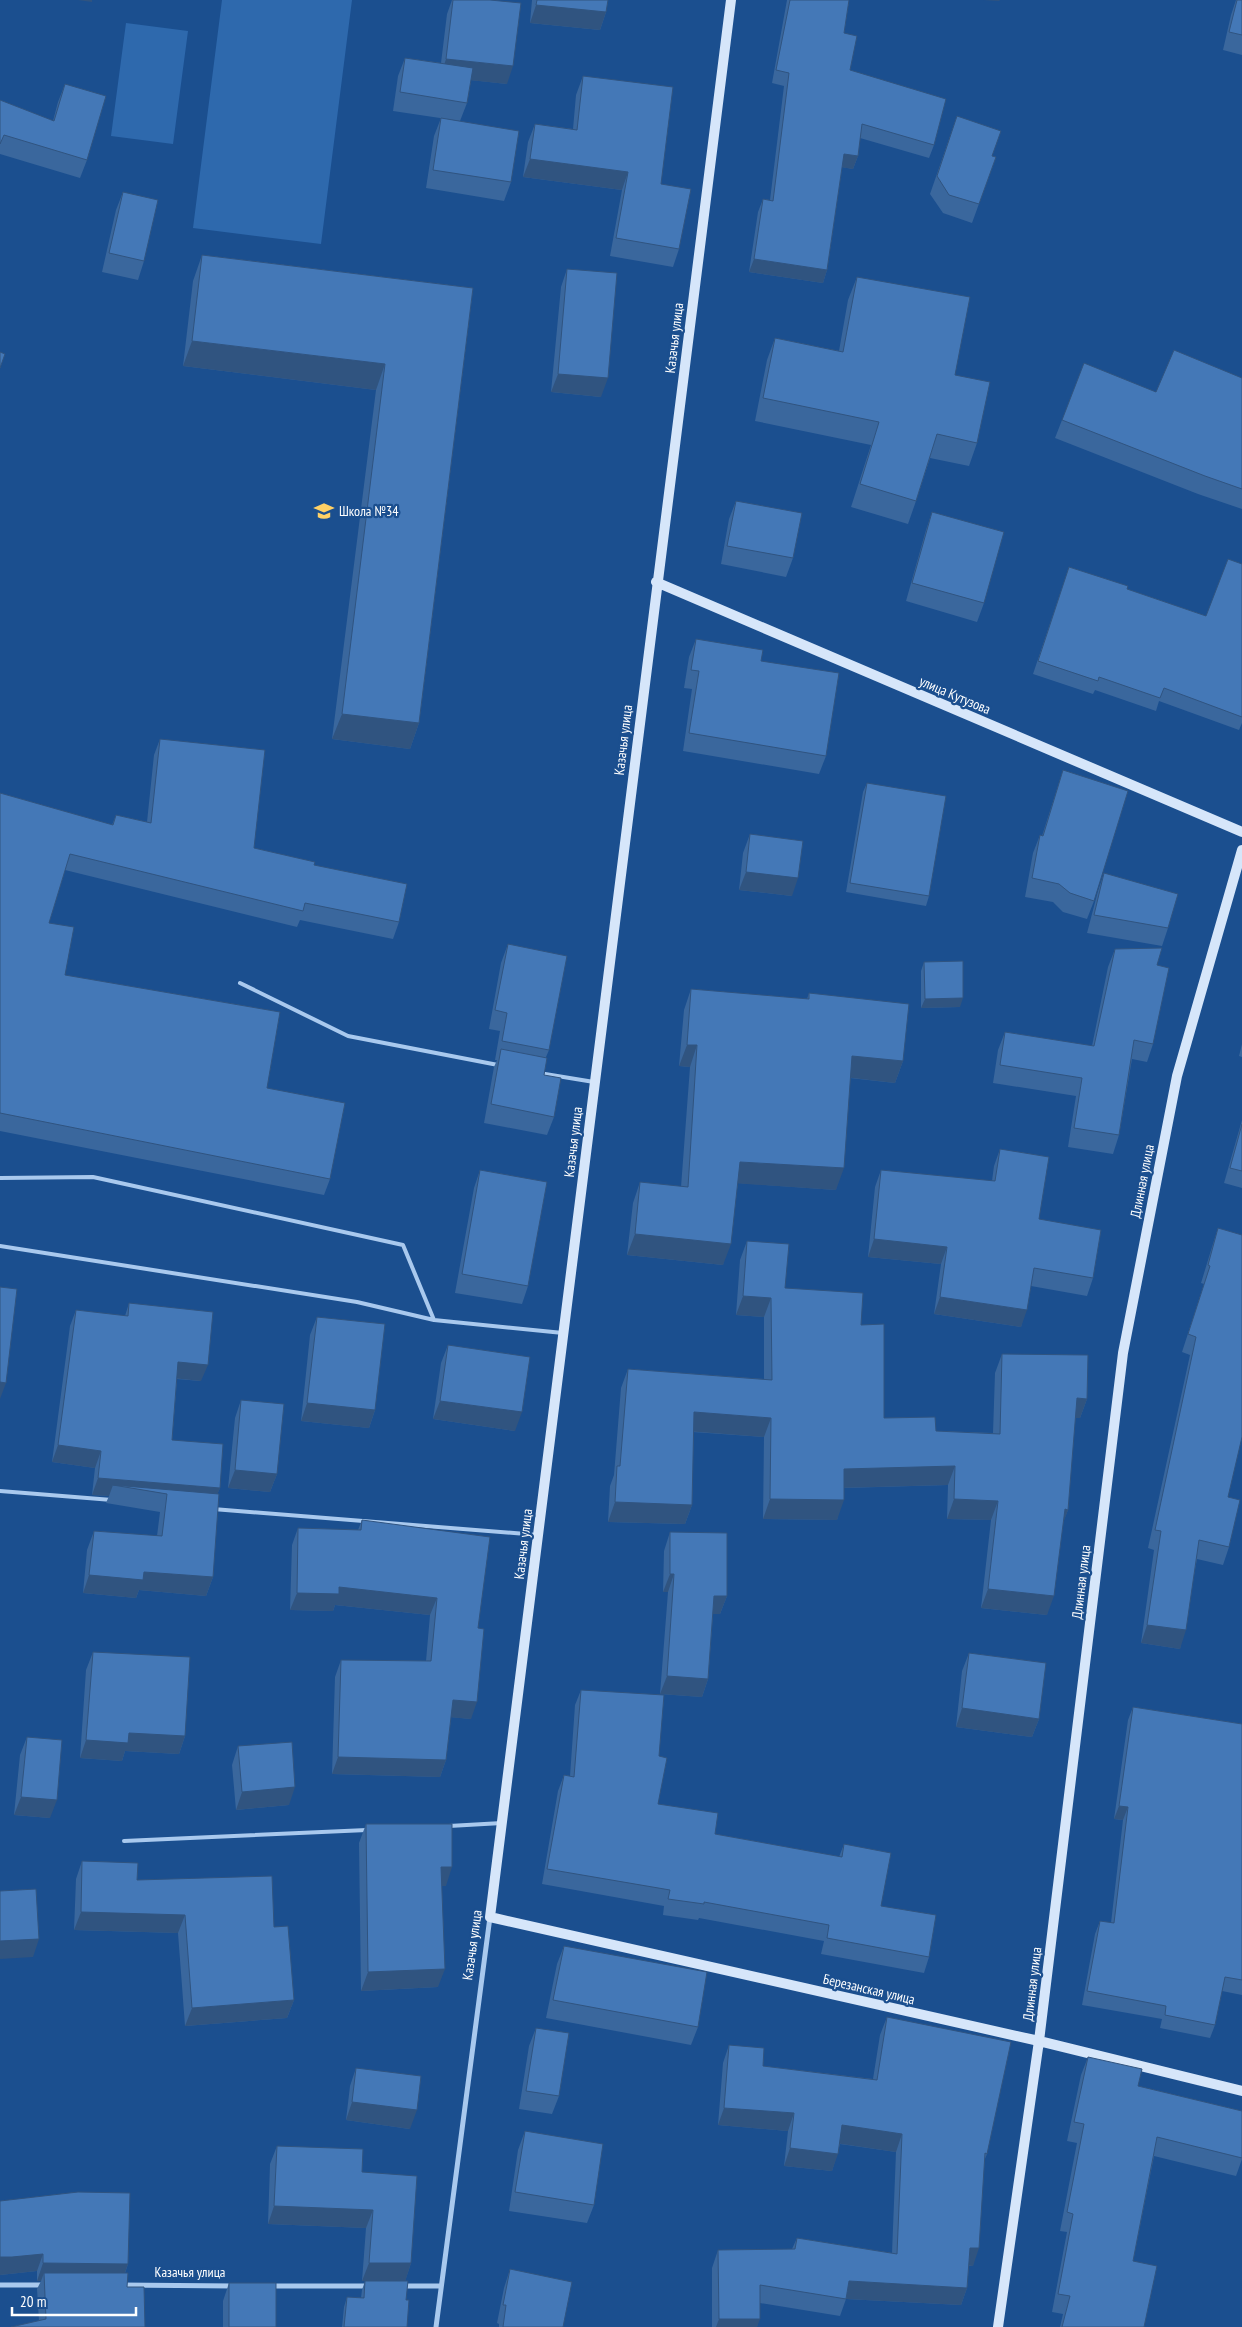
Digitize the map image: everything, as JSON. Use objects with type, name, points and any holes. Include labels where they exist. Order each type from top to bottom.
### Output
[{"type":"street","name":"Казачья улица","points":[[436,2327],[502,1823],[656,582],[731,0]]},
{"type":"street","name":"улица Кутузова","points":[[656,582],[1242,832]]},
{"type":"street","name":"Длинная улица","points":[[998,2327],[1038,2041],[1123,1353],[1177,1076],[1242,850]]},
{"type":"street","name":"Березанская улица","points":[[490,1917],[1038,2041],[1242,2091]]},
{"type":"street","points":[[0,2285],[49,2285]]},
{"type":"street","name":"Казачья улица","points":[[117,2285],[244,2286]]},
{"type":"street","points":[[264,2286],[372,2286]]},
{"type":"street","points":[[391,2286],[440,2286]]},
{"type":"lane","points":[[240,983],[348,1036],[502,1066]]},
{"type":"lane","points":[[531,1072],[594,1082]]},
{"type":"lane","points":[[0,1178],[93,1177],[403,1245],[434,1320]]},
{"type":"lane","points":[[0,1246],[4,1244],[357,1302],[434,1320],[563,1333]]},
{"type":"lane","points":[[0,1491],[120,1501]]},
{"type":"lane","points":[[209,1508],[538,1535]]},
{"type":"lane","points":[[442,1826],[502,1823]]},
{"type":"lane","points":[[124,1841],[373,1829]]},
{"type":"shaded area","points":[[222,0],[352,0],[321,244],[193,228]]},
{"type":"shaded area","points":[[126,23],[188,31],[173,144],[111,136]]},
{"type":"building","points":[[453,0],[490,0],[521,3],[513,66],[446,59]]},
{"type":"building","points":[[537,0],[608,0],[606,12],[536,5]]},
{"type":"building","points":[[790,0],[849,0],[844,33],[857,36],[850,70],[946,99],[934,145],[862,124],[858,156],[844,154],[827,270],[754,259],[763,199],[773,201],[789,73],[776,70]]},
{"type":"building","points":[[1237,0],[1242,0],[1242,35],[1229,32]]},
{"type":"building","points":[[405,58],[473,68],[467,103],[400,92]]},
{"type":"building","points":[[583,76],[673,87],[661,184],[691,189],[679,249],[616,238],[628,172],[530,159],[535,124],[577,130]]},
{"type":"building","points":[[65,84],[106,96],[87,160],[4,135],[0,144],[0,100],[54,121]]},
{"type":"building","points":[[957,116],[1001,131],[992,156],[996,157],[979,204],[949,195],[937,176]]},
{"type":"building","points":[[441,118],[519,131],[511,182],[433,170]]},
{"type":"building","points":[[123,192],[158,200],[144,261],[109,253]]},
{"type":"building","points":[[202,255],[473,288],[419,723],[342,714],[385,364],[192,341]]},
{"type":"building","points":[[567,269],[617,273],[608,378],[558,374]]},
{"type":"building","points":[[857,277],[970,297],[955,375],[990,382],[977,443],[937,434],[916,501],[860,484],[879,422],[763,398],[775,338],[843,352]]},
{"type":"building","points":[[1174,350],[1242,378],[1242,489],[1062,420],[1084,363],[1156,392]]},
{"type":"building","points":[[0,352],[5,354],[0,368]]},
{"type":"building","points":[[736,501],[802,513],[793,558],[727,546]]},
{"type":"building","points":[[932,512],[1004,532],[984,603],[912,583]]},
{"type":"building","points":[[1228,559],[1242,564],[1242,717],[1164,688],[1160,698],[1099,677],[1098,681],[1038,661],[1069,567],[1128,586],[1127,589],[1206,616]]},
{"type":"building","points":[[696,639],[763,650],[761,661],[839,673],[826,756],[689,733],[699,671],[691,670]]},
{"type":"building","points":[[160,739],[265,750],[254,848],[315,862],[314,865],[407,884],[399,922],[305,903],[303,911],[70,854],[49,923],[74,927],[65,975],[280,1012],[267,1088],[345,1103],[330,1179],[0,1113],[0,793],[113,825],[116,815],[151,823]]},
{"type":"building","points":[[1063,770],[1128,791],[1094,901],[1070,893],[1059,884],[1032,878],[1040,835],[1043,836]]},
{"type":"building","points":[[867,783],[946,796],[929,896],[850,883]]},
{"type":"building","points":[[750,834],[803,841],[798,878],[746,872]]},
{"type":"building","points":[[1104,873],[1178,894],[1168,928],[1094,915]]},
{"type":"building","points":[[508,944],[567,956],[549,1050],[502,1041],[507,1013],[495,1010]]},
{"type":"building","points":[[1162,948],[1157,965],[1169,968],[1153,1044],[1134,1040],[1119,1135],[1074,1128],[1082,1078],[1000,1065],[1005,1032],[1094,1046],[1115,949]]},
{"type":"building","points":[[963,961],[963,998],[925,999],[924,962]]},
{"type":"building","points":[[691,989],[809,999],[809,993],[909,1004],[903,1061],[852,1056],[844,1168],[740,1162],[731,1244],[635,1234],[640,1182],[688,1187],[697,1045],[687,1045]]},
{"type":"building","points":[[501,1049],[547,1058],[544,1075],[561,1078],[554,1117],[491,1104]]},
{"type":"building","points":[[1242,1124],[1242,1171],[1230,1168]]},
{"type":"building","points":[[1000,1149],[1049,1157],[1039,1219],[1101,1230],[1093,1278],[1034,1268],[1027,1310],[940,1297],[947,1247],[874,1239],[881,1170],[995,1181]]},
{"type":"building","points":[[480,1170],[547,1182],[528,1286],[462,1274]]},
{"type":"building","points":[[1218,1228],[1242,1235],[1242,1437],[1228,1497],[1240,1500],[1229,1547],[1199,1540],[1186,1630],[1147,1625],[1161,1531],[1155,1530],[1196,1337],[1188,1334],[1210,1266],[1208,1265]]},
{"type":"building","points":[[747,1241],[789,1244],[785,1288],[863,1293],[861,1325],[884,1324],[884,1418],[935,1417],[936,1431],[1000,1434],[1002,1354],[1088,1355],[1087,1399],[1077,1398],[1068,1510],[1065,1509],[1054,1596],[988,1589],[998,1501],[954,1499],[955,1466],[844,1469],[844,1500],[770,1499],[771,1418],[694,1412],[692,1505],[615,1502],[617,1466],[620,1466],[628,1369],[772,1380],[771,1298],[743,1296]]},
{"type":"building","points":[[0,1287],[17,1289],[6,1383],[0,1382]]},
{"type":"building","points":[[129,1303],[213,1312],[208,1365],[178,1362],[172,1440],[223,1444],[220,1488],[98,1478],[101,1451],[58,1445],[76,1310],[128,1316]]},
{"type":"building","points":[[317,1317],[385,1324],[375,1410],[307,1403]]},
{"type":"building","points":[[448,1345],[530,1357],[522,1412],[440,1401]]},
{"type":"building","points":[[241,1400],[284,1404],[277,1474],[235,1470]]},
{"type":"building","points":[[113,1485],[219,1494],[213,1577],[144,1572],[143,1580],[89,1575],[94,1531],[162,1536],[167,1494]]},
{"type":"building","points":[[362,1520],[490,1537],[478,1628],[484,1629],[477,1702],[453,1700],[446,1760],[338,1757],[341,1660],[431,1661],[437,1598],[339,1587],[339,1594],[297,1593],[298,1528],[361,1530]]},
{"type":"building","points":[[670,1532],[727,1533],[727,1596],[714,1596],[708,1679],[667,1676],[674,1574],[670,1574]]},
{"type":"building","points":[[93,1652],[190,1657],[185,1736],[129,1733],[128,1743],[86,1740]]},
{"type":"building","points":[[969,1653],[1046,1663],[1039,1719],[962,1708]]},
{"type":"building","points":[[581,1690],[664,1695],[659,1756],[667,1758],[658,1804],[718,1813],[715,1834],[842,1857],[844,1844],[891,1853],[881,1906],[936,1915],[929,1957],[827,1938],[829,1925],[704,1902],[704,1904],[668,1899],[670,1890],[547,1869],[564,1775],[574,1777]]},
{"type":"building","points":[[1133,1707],[1242,1724],[1242,1980],[1225,1977],[1215,2025],[1165,2015],[1166,2006],[1087,1991],[1100,1921],[1114,1923],[1128,1807],[1119,1806]]},
{"type":"building","points":[[27,1737],[62,1740],[57,1800],[21,1797]]},
{"type":"building","points":[[292,1742],[295,1787],[242,1792],[238,1746]]},
{"type":"building","points":[[366,1824],[452,1824],[452,1867],[441,1867],[445,1969],[368,1972]]},
{"type":"building","points":[[82,1861],[138,1863],[137,1880],[272,1876],[274,1927],[288,1926],[294,2000],[192,2008],[185,1915],[81,1912]]},
{"type":"building","points":[[36,1889],[39,1939],[0,1941],[0,1891]]},
{"type":"building","points":[[564,1946],[707,1972],[698,2027],[553,2000]]},
{"type":"building","points":[[887,2017],[1011,2042],[987,2154],[985,2153],[979,2248],[970,2248],[967,2288],[849,2281],[846,2299],[760,2285],[760,2319],[719,2319],[718,2250],[795,2249],[797,2238],[897,2254],[902,2134],[842,2125],[838,2154],[790,2148],[794,2113],[724,2108],[729,2045],[764,2048],[763,2066],[877,2080]]},
{"type":"building","points":[[536,2028],[569,2033],[559,2096],[526,2091]]},
{"type":"building","points":[[1088,2057],[1142,2069],[1138,2086],[1242,2111],[1242,2158],[1157,2137],[1133,2261],[1157,2266],[1144,2327],[1062,2327],[1070,2296],[1058,2294],[1073,2214],[1067,2212],[1084,2124],[1074,2122]]},
{"type":"building","points":[[356,2068],[421,2076],[417,2110],[352,2102]]},
{"type":"building","points":[[525,2131],[603,2144],[594,2205],[515,2192]]},
{"type":"building","points":[[277,2146],[363,2149],[362,2172],[417,2176],[411,2263],[369,2263],[373,2210],[274,2206]]},
{"type":"building","points":[[78,2192],[130,2193],[128,2264],[43,2263],[43,2254],[0,2257],[0,2201]]},
{"type":"building","points":[[510,2269],[572,2282],[563,2327],[503,2327],[506,2305],[503,2305]]},
{"type":"building","points":[[44,2273],[128,2273],[127,2287],[144,2287],[145,2327],[11,2327],[46,2319]]},
{"type":"building","points":[[365,2281],[408,2281],[406,2300],[409,2300],[407,2327],[344,2327],[347,2297],[364,2298]]},
{"type":"building","points":[[229,2283],[276,2283],[276,2327],[229,2327]]},
{"type":"place","name":"Школа №34","points":[[324,511]]}]
